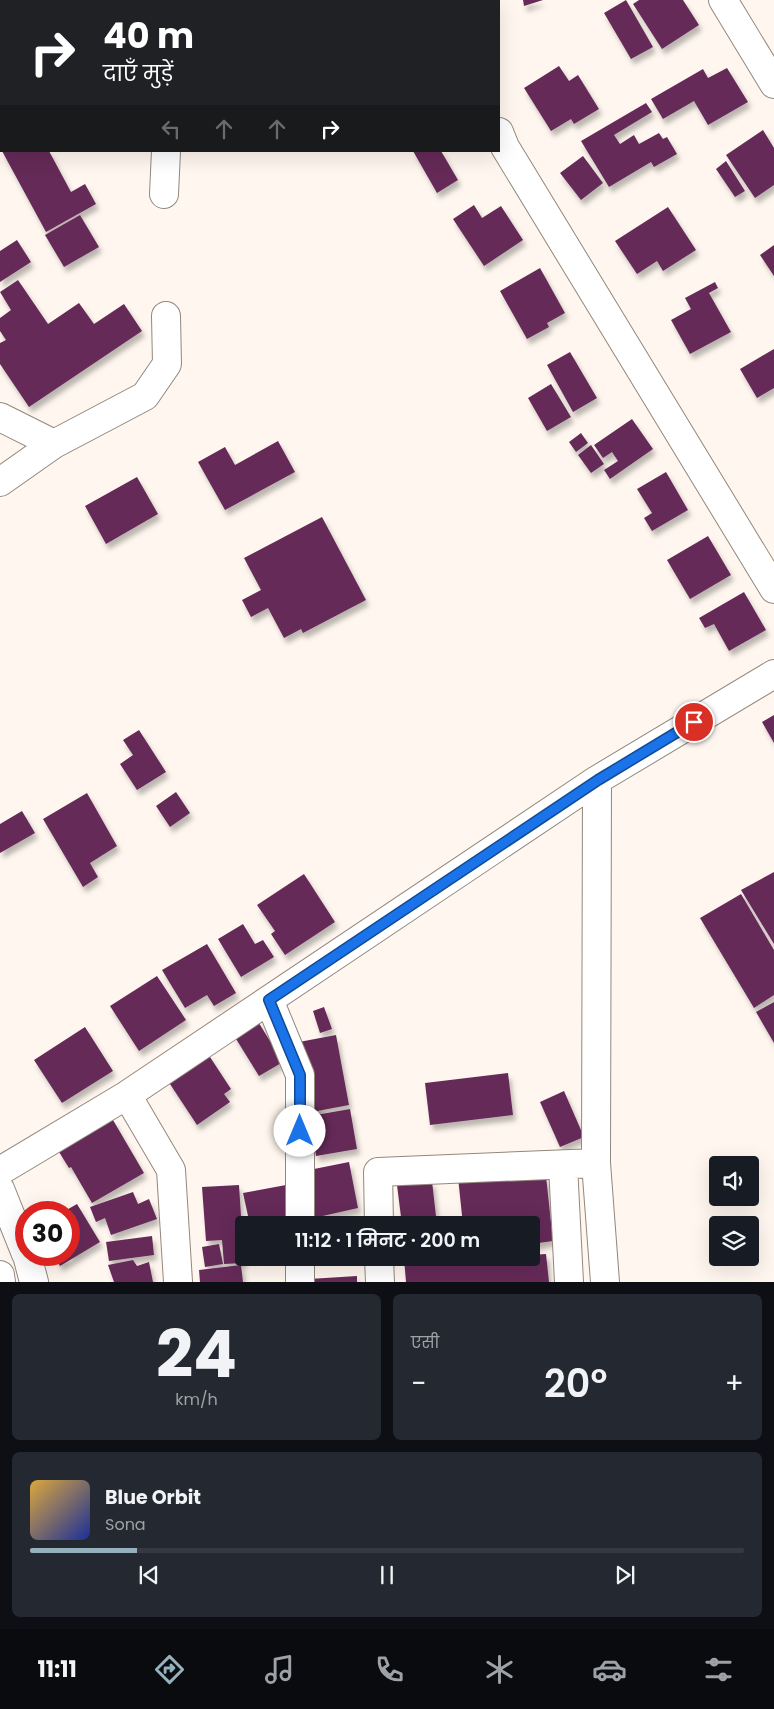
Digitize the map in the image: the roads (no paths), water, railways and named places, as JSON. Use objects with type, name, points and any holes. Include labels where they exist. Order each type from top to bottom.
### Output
[{"type":"street","points":[[724,0],[774,84]]},
{"type":"street","points":[[500,134],[505,147],[774,589]]},
{"type":"street","points":[[164,194],[166,152]]},
{"type":"street","points":[[0,482],[54,444],[145,396],[167,364],[166,316]]},
{"type":"street","points":[[0,417],[54,444]]},
{"type":"street","points":[[0,1171],[127,1095],[598,780],[774,674]]},
{"type":"street","points":[[598,780],[596,1163],[605,1282]]},
{"type":"street","points":[[269,1000],[300,1075],[300,1216]]},
{"type":"street","points":[[127,1095],[171,1170],[178,1282]]},
{"type":"street","points":[[379,1216],[378,1172],[596,1163]]},
{"type":"street","points":[[563,1164],[568,1282]]},
{"type":"street","points":[[0,1189],[15,1226]]},
{"type":"street","points":[[29,1266],[34,1282]]},
{"type":"street","points":[[300,1266],[300,1282]]},
{"type":"street","points":[[379,1266],[380,1282]]},
{"type":"street","points":[[0,1275],[1,1282]]}]
